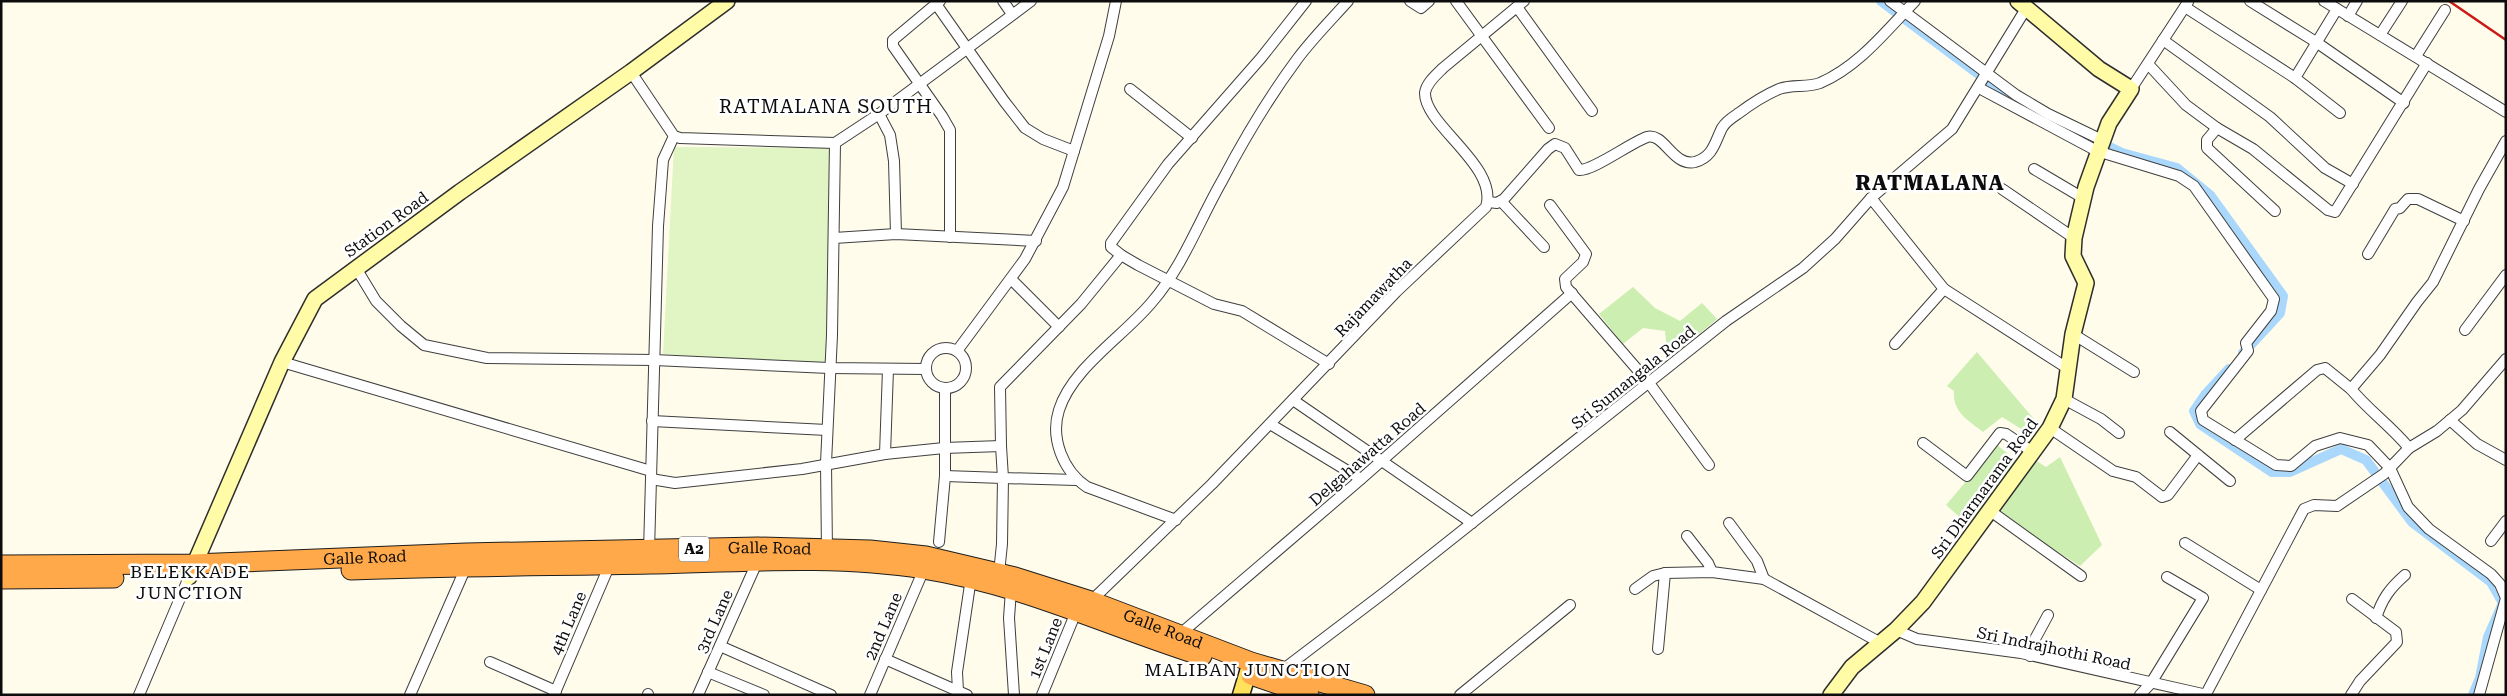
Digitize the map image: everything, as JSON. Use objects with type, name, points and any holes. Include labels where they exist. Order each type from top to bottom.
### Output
[{"type":"highway","name":"Galle Road","points":[[1,579],[456,554],[758,547],[827,554],[935,556],[999,572],[1083,607],[1249,667],[1281,672],[1332,684],[1365,695]]},
{"type":"highway","name":"Galle Road","points":[[1,565],[191,570],[466,567],[758,560],[827,554]]},
{"type":"highway","name":"Galle Road","points":[[935,556],[971,578],[1011,590],[1083,607],[1179,635],[1309,695]]},
{"type":"main road","points":[[1240,695],[1249,667]]},
{"type":"street","name":"Station Road","points":[[191,570],[282,362],[315,299],[460,192],[631,72],[727,1]]},
{"type":"street","points":[[1003,1],[1012,14]]},
{"type":"street","points":[[631,72],[674,136],[721,141],[835,143],[919,85],[1030,1]]},
{"type":"street","points":[[957,351],[1011,279],[1036,241],[1063,188],[1109,36],[1116,1]]},
{"type":"street","points":[[1306,1],[1267,50],[1168,164],[1111,242],[1112,247],[1121,255],[1214,304],[1242,311],[1329,364]]},
{"type":"street","points":[[1176,520],[1087,487],[1076,480],[1066,464],[1056,438],[1058,412],[1063,399],[1088,366],[1146,309],[1168,281],[1221,182],[1271,96],[1299,56],[1348,1]]},
{"type":"street","points":[[1410,1],[1421,8],[1429,1]]},
{"type":"street","points":[[1456,1],[1483,35],[1549,128]]},
{"type":"street","points":[[1890,1],[1983,80],[2100,145],[2179,176],[2194,186],[2274,299],[2271,311],[2201,411],[2203,420],[2276,465],[2291,466],[2315,446],[2340,438],[2368,445],[2387,471],[2408,507],[2429,529],[2491,574],[2500,584],[2506,598],[2479,695]]},
{"type":"street","points":[[1592,111],[1520,4],[1437,74],[1425,93],[1438,120],[1485,180],[1488,190],[1488,202],[1501,201],[1548,149],[1555,144],[1565,148],[1579,170],[1590,168],[1612,154],[1650,136],[1657,138],[1678,159],[1696,162],[1709,154],[1718,140],[1723,127],[1734,116],[1779,89],[1806,86],[1831,77],[1857,60],[1915,1]]},
{"type":"street","points":[[2250,1],[2316,42],[2404,103]]},
{"type":"street","points":[[2324,1],[2506,112]]},
{"type":"street","points":[[2348,16],[2357,1]]},
{"type":"street","points":[[2380,35],[2402,1]]},
{"type":"street","points":[[950,237],[950,130],[893,46],[893,40],[938,3],[966,49],[1025,128],[1074,151]]},
{"type":"street","points":[[2023,4],[2099,69],[2131,89]]},
{"type":"street","name":"Sri Sumangala Road","points":[[1281,672],[1726,321],[1803,268],[1835,239],[1870,198],[1952,129],[1983,80],[2023,4]]},
{"type":"street","points":[[2187,4],[2295,78],[2340,112]]},
{"type":"street","name":"Sri Dharmarama Road","points":[[1831,695],[1852,666],[1896,630],[1923,602],[2050,428],[2064,399],[2073,334],[2086,283],[2073,256],[2074,238],[2083,198],[2100,145],[2110,123],[2187,4]]},
{"type":"street","points":[[2295,78],[2337,9]]},
{"type":"street","points":[[2416,56],[2445,10]]},
{"type":"street","points":[[2163,40],[2270,117],[2325,168],[2353,184]]},
{"type":"street","points":[[2148,64],[2186,105],[2217,128],[2253,150],[2328,210],[2335,212],[2427,63]]},
{"type":"street","points":[[1983,80],[2048,114],[2100,145]]},
{"type":"street","points":[[1130,89],[1192,138]]},
{"type":"street","points":[[879,114],[890,135],[894,161],[896,234]]},
{"type":"street","points":[[2217,128],[2208,140],[2207,148],[2275,211]]},
{"type":"street","points":[[649,550],[660,180],[663,160],[674,136]]},
{"type":"street","points":[[2351,389],[2380,355],[2416,302],[2433,282],[2494,160],[2506,141]]},
{"type":"street","points":[[827,554],[826,463],[832,335],[835,143]]},
{"type":"street","points":[[2034,169],[2083,198]]},
{"type":"street","points":[[2002,189],[2074,238]]},
{"type":"street","points":[[1870,198],[1944,289],[2067,368]]},
{"type":"street","points":[[2368,254],[2395,209],[2400,208],[2408,199],[2418,199],[2464,221]]},
{"type":"street","points":[[1501,201],[1544,247]]},
{"type":"street","name":"Rajamawatha","points":[[1083,607],[1176,520],[1329,364],[1396,292],[1483,212],[1488,202]]},
{"type":"street","points":[[1550,205],[1586,254],[1583,262],[1565,279],[1564,284],[1649,383],[1709,464]]},
{"type":"street","points":[[834,238],[896,234],[1036,241]]},
{"type":"street","points":[[999,572],[1002,544],[1003,478],[1000,387],[1059,327],[1121,255]]},
{"type":"street","points":[[356,268],[376,301],[401,326],[424,345],[487,358],[654,360],[829,368],[926,369]]},
{"type":"street","points":[[2465,330],[2506,275]]},
{"type":"street","points":[[1011,279],[1059,327]]},
{"type":"street","points":[[1895,344],[1944,289]]},
{"type":"street","name":"Delgahawatta Road","points":[[1179,635],[1361,480],[1572,293]]},
{"type":"street","points":[[2073,334],[2134,372]]},
{"type":"street","points":[[951,348],[957,351],[965,361],[965,374],[957,384],[945,388],[933,384],[928,378],[926,369],[928,359],[938,349],[951,348]]},
{"type":"street","points":[[2206,695],[2304,509],[2314,506],[2337,506],[2375,482],[2409,448],[2450,420],[2506,359]]},
{"type":"street","points":[[282,362],[675,483],[802,468],[885,454],[944,448],[1001,446]]},
{"type":"street","points":[[2235,440],[2317,370],[2325,368],[2351,389],[2363,404],[2396,432],[2409,448]]},
{"type":"street","points":[[885,454],[888,369]]},
{"type":"street","name":"2nd Lane","points":[[870,695],[885,659],[935,556],[946,476],[944,448],[945,388]]},
{"type":"street","points":[[2064,399],[2102,420],[2119,432]]},
{"type":"street","points":[[1293,400],[1472,523]]},
{"type":"street","points":[[2450,420],[2477,444],[2506,460]]},
{"type":"street","points":[[652,421],[827,430]]},
{"type":"street","points":[[1270,424],[1361,480]]},
{"type":"street","points":[[2050,428],[2113,471],[2136,477],[2162,497],[2168,495],[2198,455]]},
{"type":"street","points":[[2170,432],[2230,481]]},
{"type":"street","points":[[1923,443],[1967,476],[2000,433],[2006,434],[2033,452]]},
{"type":"street","points":[[946,476],[1076,480]]},
{"type":"street","points":[[1989,510],[2080,576]]},
{"type":"street","points":[[2491,541],[2506,521]]},
{"type":"street","points":[[1729,523],[1757,560],[1764,579]]},
{"type":"street","points":[[1687,536],[1708,563],[1712,572]]},
{"type":"street","points":[[2186,543],[2261,590]]},
{"type":"street","name":"3rd Lane","points":[[698,695],[758,560]]},
{"type":"street","name":"4th Lane","points":[[555,693],[610,564]]},
{"type":"street","points":[[410,695],[466,567]]},
{"type":"street","points":[[139,695],[191,570]]},
{"type":"street","points":[[1634,589],[1653,576],[1665,573],[1712,572],[1764,579],[1879,642]]},
{"type":"street","points":[[1658,650],[1665,573]]},
{"type":"street","points":[[2376,618],[2382,601],[2390,588],[2405,575]]},
{"type":"street","points":[[2140,695],[2151,683],[2203,598],[2167,577]]},
{"type":"street","points":[[962,693],[957,672],[971,578]]},
{"type":"street","points":[[1011,590],[1009,618],[1014,695]]},
{"type":"street","points":[[2350,695],[2397,642],[2396,632],[2352,599]]},
{"type":"street","points":[[1460,695],[1570,605]]},
{"type":"street","name":"1st Lane","points":[[1042,695],[1083,607]]},
{"type":"street","points":[[2030,656],[2035,639],[2048,616]]},
{"type":"street","name":"Sri Indrajhothi Road","points":[[1896,630],[1918,639],[2030,656],[2206,695]]},
{"type":"street","points":[[720,646],[831,695]]},
{"type":"street","points":[[885,659],[962,693]]},
{"type":"street","points":[[490,662],[555,693]]},
{"type":"street","points":[[708,672],[764,695]]},
{"type":"green space","points":[[674,147],[832,148],[826,365],[663,354]]},
{"type":"green space","points":[[1633,287],[1655,308],[1680,321],[1702,303],[1717,319],[1668,360],[1665,331],[1643,328],[1623,344],[1599,314]]},
{"type":"green space","points":[[1977,352],[2040,426],[2031,435],[2002,417],[1983,432],[1962,415],[1956,405],[1954,391],[1947,386]]},
{"type":"green space","points":[[1997,445],[2017,461],[1971,527],[1946,505]]},
{"type":"green space","points":[[2060,457],[2102,545],[2080,566],[1999,514],[2035,460],[2046,467]]},
{"type":"waterway","points":[[1881,1],[2017,103],[2041,114]]},
{"type":"waterway","points":[[2097,141],[2122,153],[2177,168],[2210,195],[2283,296],[2280,313],[2243,353]]},
{"type":"waterway","points":[[2229,369],[2205,395],[2194,411],[2200,424],[2272,472],[2290,472],[2341,449],[2366,460],[2412,522],[2491,582],[2503,603],[2488,637],[2480,678],[2473,695]]},
{"type":"railway","points":[[2449,1],[2506,40]]},
{"type":"district","name":"RATMALANA SOUTH","points":[[826,106]]},
{"type":"district","name":"RATMALANA","points":[[1930,183]]},
{"type":"district","name":"BELEKKADE JUNCTION","points":[[190,582]]},
{"type":"district","name":"MALIBAN JUNCTION","points":[[1248,670]]}]
